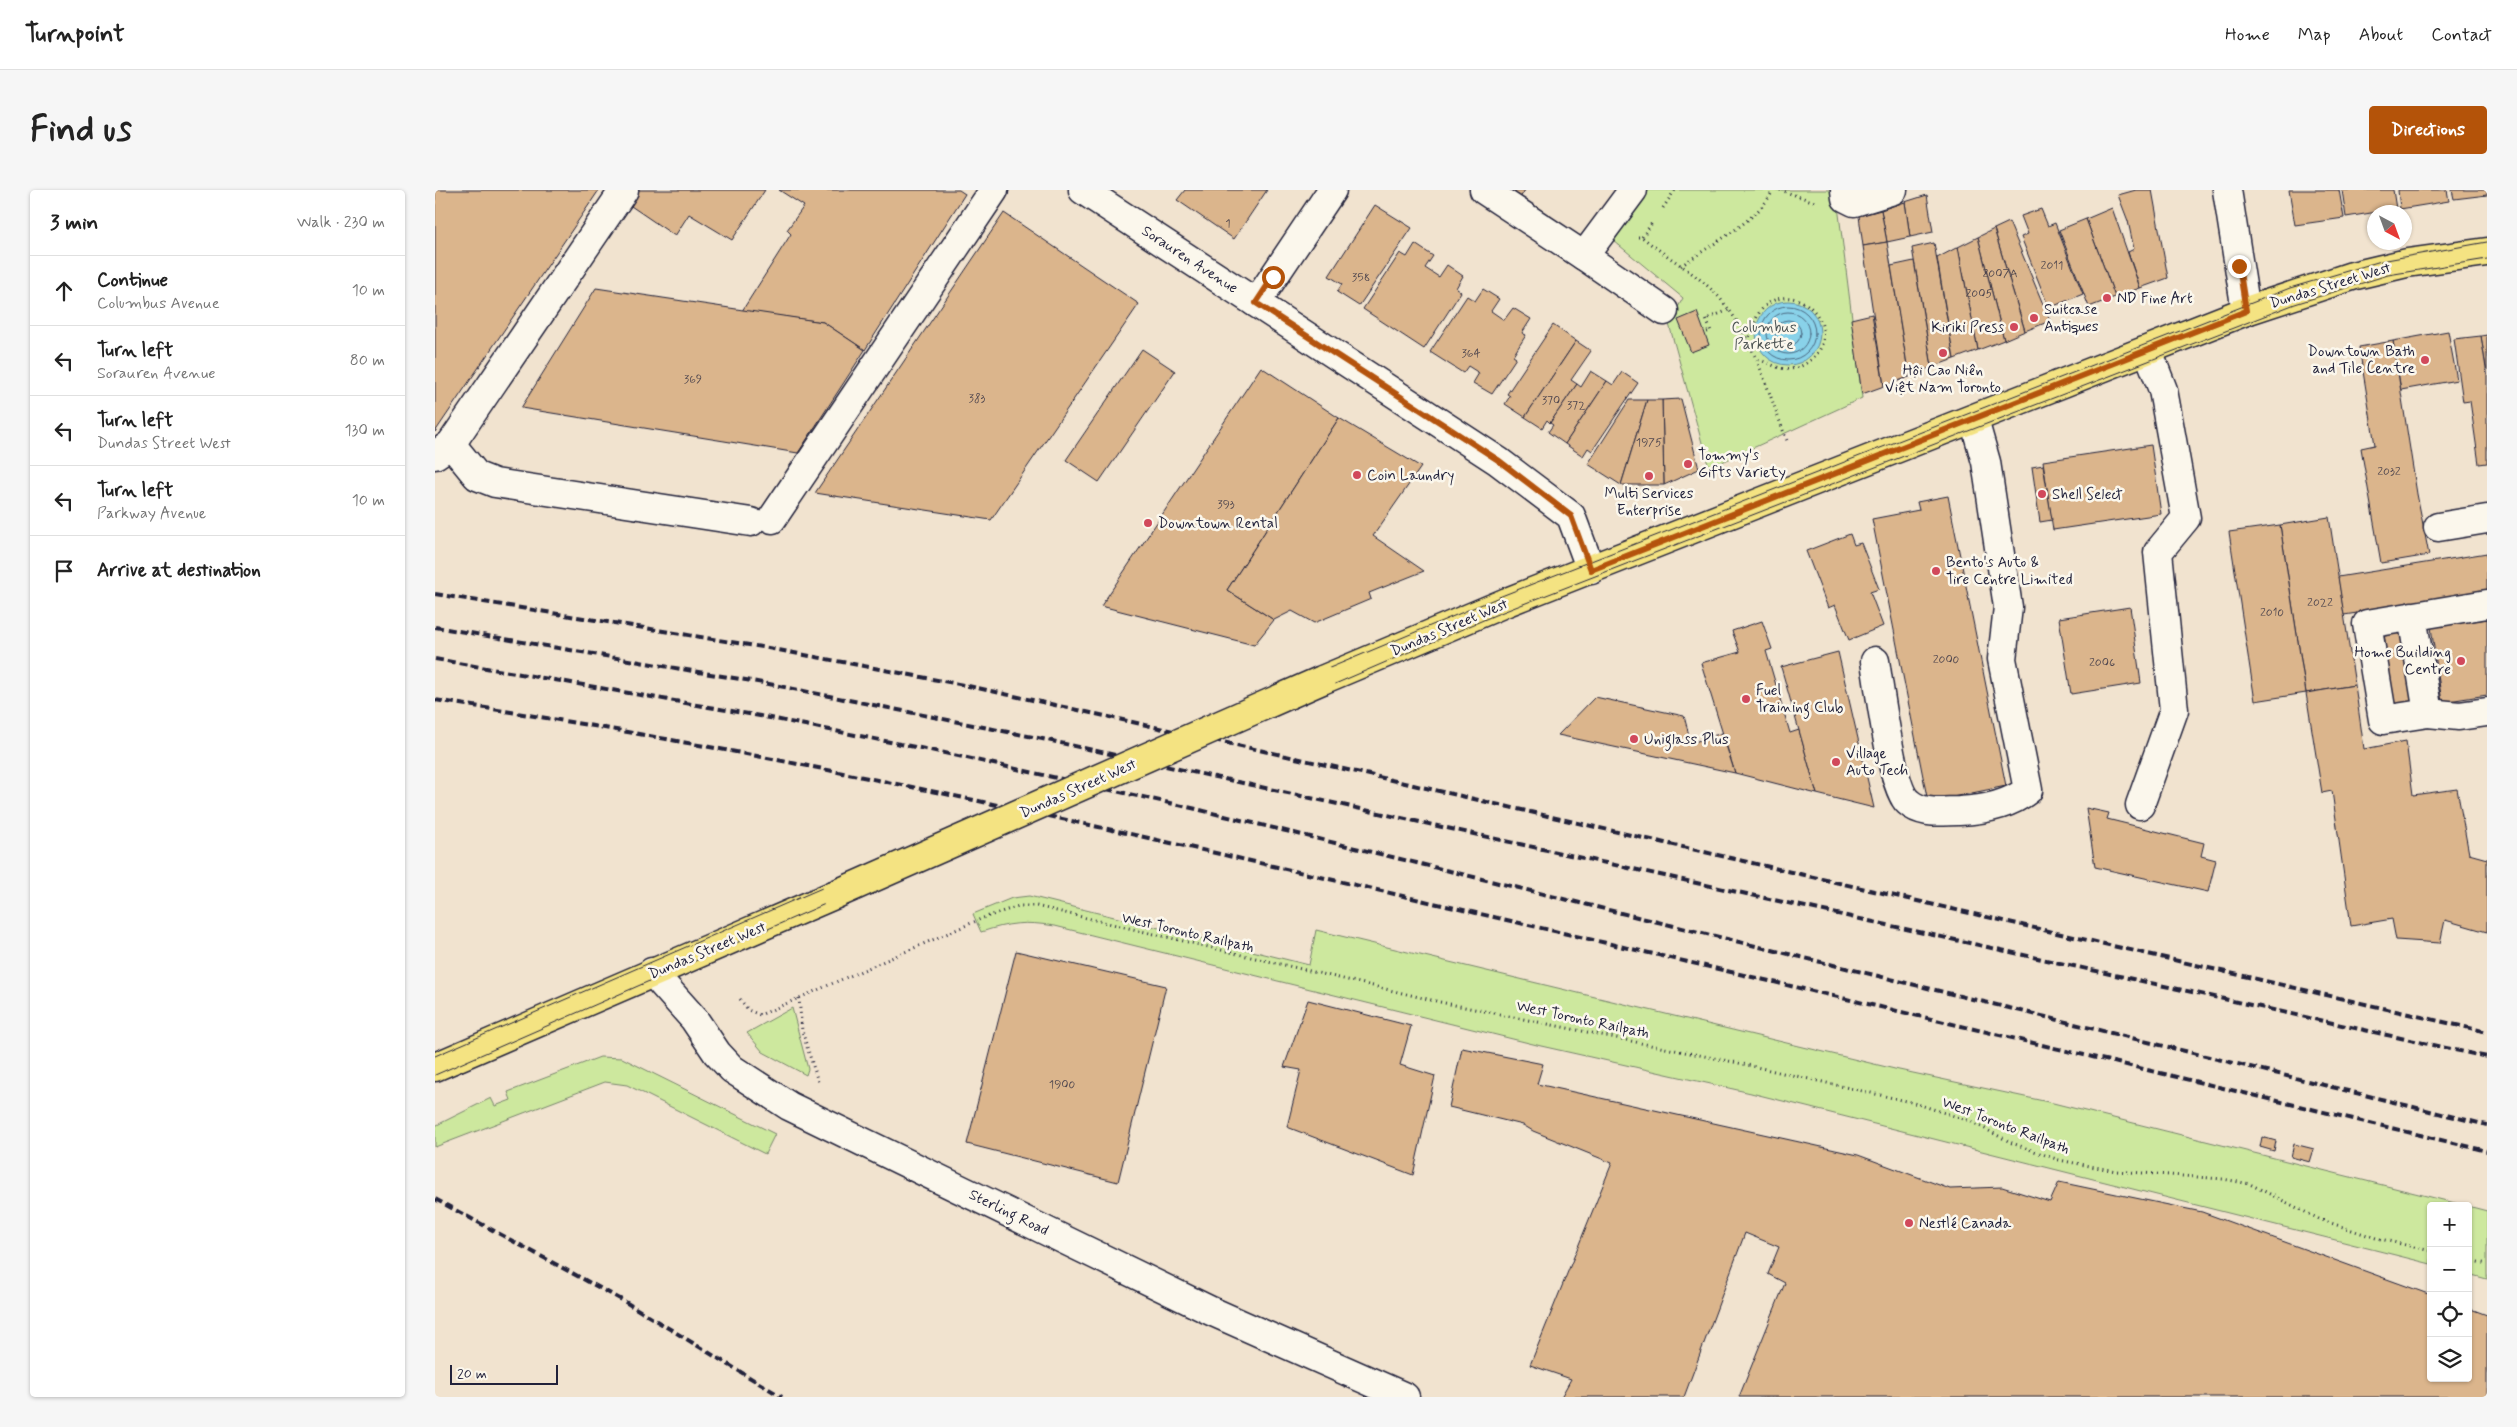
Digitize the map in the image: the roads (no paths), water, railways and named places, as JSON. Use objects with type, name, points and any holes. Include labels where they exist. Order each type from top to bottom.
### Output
[{"type":"main road","name":"Dundas Street West","points":[[435,1067],[833,895],[1322,680],[1507,602],[1974,420],[2246,311],[2351,276],[2407,263],[2487,252]]},
{"type":"street","points":[[623,190],[443,450],[477,476],[495,483],[761,521],[994,190]]},
{"type":"street","name":"Sorauren Avenue","points":[[1083,190],[1498,460],[1571,516],[1591,570]]},
{"type":"street","points":[[1256,303],[1332,190]]},
{"type":"street","points":[[1484,190],[1664,311]]},
{"type":"street","points":[[1584,256],[1607,228],[1633,190]]},
{"type":"street","points":[[1845,190],[1846,198],[1854,202],[1893,190]]},
{"type":"street","points":[[2227,190],[2246,311]]},
{"type":"street","points":[[2140,805],[2174,710],[2158,552],[2186,518],[2163,390],[2148,351]]},
{"type":"street","points":[[1875,661],[1897,783],[1907,802],[1926,811],[1971,810],[2015,800],[2028,790],[2003,659],[2008,607],[1986,462],[1974,420]]},
{"type":"street","points":[[2437,527],[2487,519]]},
{"type":"street","points":[[2487,604],[2367,624],[2383,720],[2428,714],[2459,716],[2487,712]]},
{"type":"street","points":[[2412,616],[2428,714]]},
{"type":"street","name":"Sterling Road","points":[[653,972],[694,1019],[717,1053],[732,1069],[789,1106],[1211,1311],[1405,1397]]},
{"type":"water","points":[[1788,301],[1800,303],[1811,310],[1818,321],[1820,333],[1818,345],[1811,356],[1800,363],[1788,365],[1776,363],[1765,356],[1758,345],[1756,333],[1758,321],[1765,310],[1776,303]]},
{"type":"tram line","points":[[435,1056],[1308,677],[1504,595],[2290,288],[2381,261],[2487,242]]},
{"type":"tram line","points":[[435,1075],[841,897],[1495,615],[2295,304],[2388,275],[2487,259]]},
{"type":"railway","points":[[435,594],[768,648],[964,685],[1300,759],[2487,1032]]},
{"type":"railway","points":[[435,627],[769,684],[1038,738],[2487,1057]]},
{"type":"railway","points":[[435,659],[760,716],[940,752],[1192,808],[2487,1125]]},
{"type":"railway","points":[[435,700],[693,744],[1077,822],[2102,1059],[2487,1151]]},
{"type":"railway","points":[[435,1199],[622,1300],[782,1397]]},
{"type":"place","name":"ND Fine Art","points":[[2107,298]]},
{"type":"place","name":"Suitcase Antiques","points":[[2034,318]]},
{"type":"place","name":"Kiriki Press","points":[[2014,327]]},
{"type":"place","name":"Hội Cao Niên Việt Nam Toronto","points":[[1943,353]]},
{"type":"place","name":"Downtown Bath and Tile Centre","points":[[2425,360]]},
{"type":"place","name":"Tommy's Gifts Variety","points":[[1688,464]]},
{"type":"place","name":"Coin Laundry","points":[[1357,475]]},
{"type":"place","name":"Multi Services Enterprise","points":[[1649,476]]},
{"type":"place","name":"Shell Select","points":[[2042,494]]},
{"type":"place","name":"Downtown Rental","points":[[1148,523]]},
{"type":"place","name":"Bento's Auto & Tire Centre Limited","points":[[1936,571]]},
{"type":"place","name":"Home Building Centre","points":[[2461,661]]},
{"type":"place","name":"Fuel Training Club","points":[[1746,699]]},
{"type":"place","name":"Uniglass Plus","points":[[1634,739]]},
{"type":"place","name":"Village Auto Tech","points":[[1836,762]]},
{"type":"place","name":"Nestlé Canada","points":[[1909,1223]]},
{"type":"park label","name":"Columbus Parkette","points":[[1764,336]]}]
